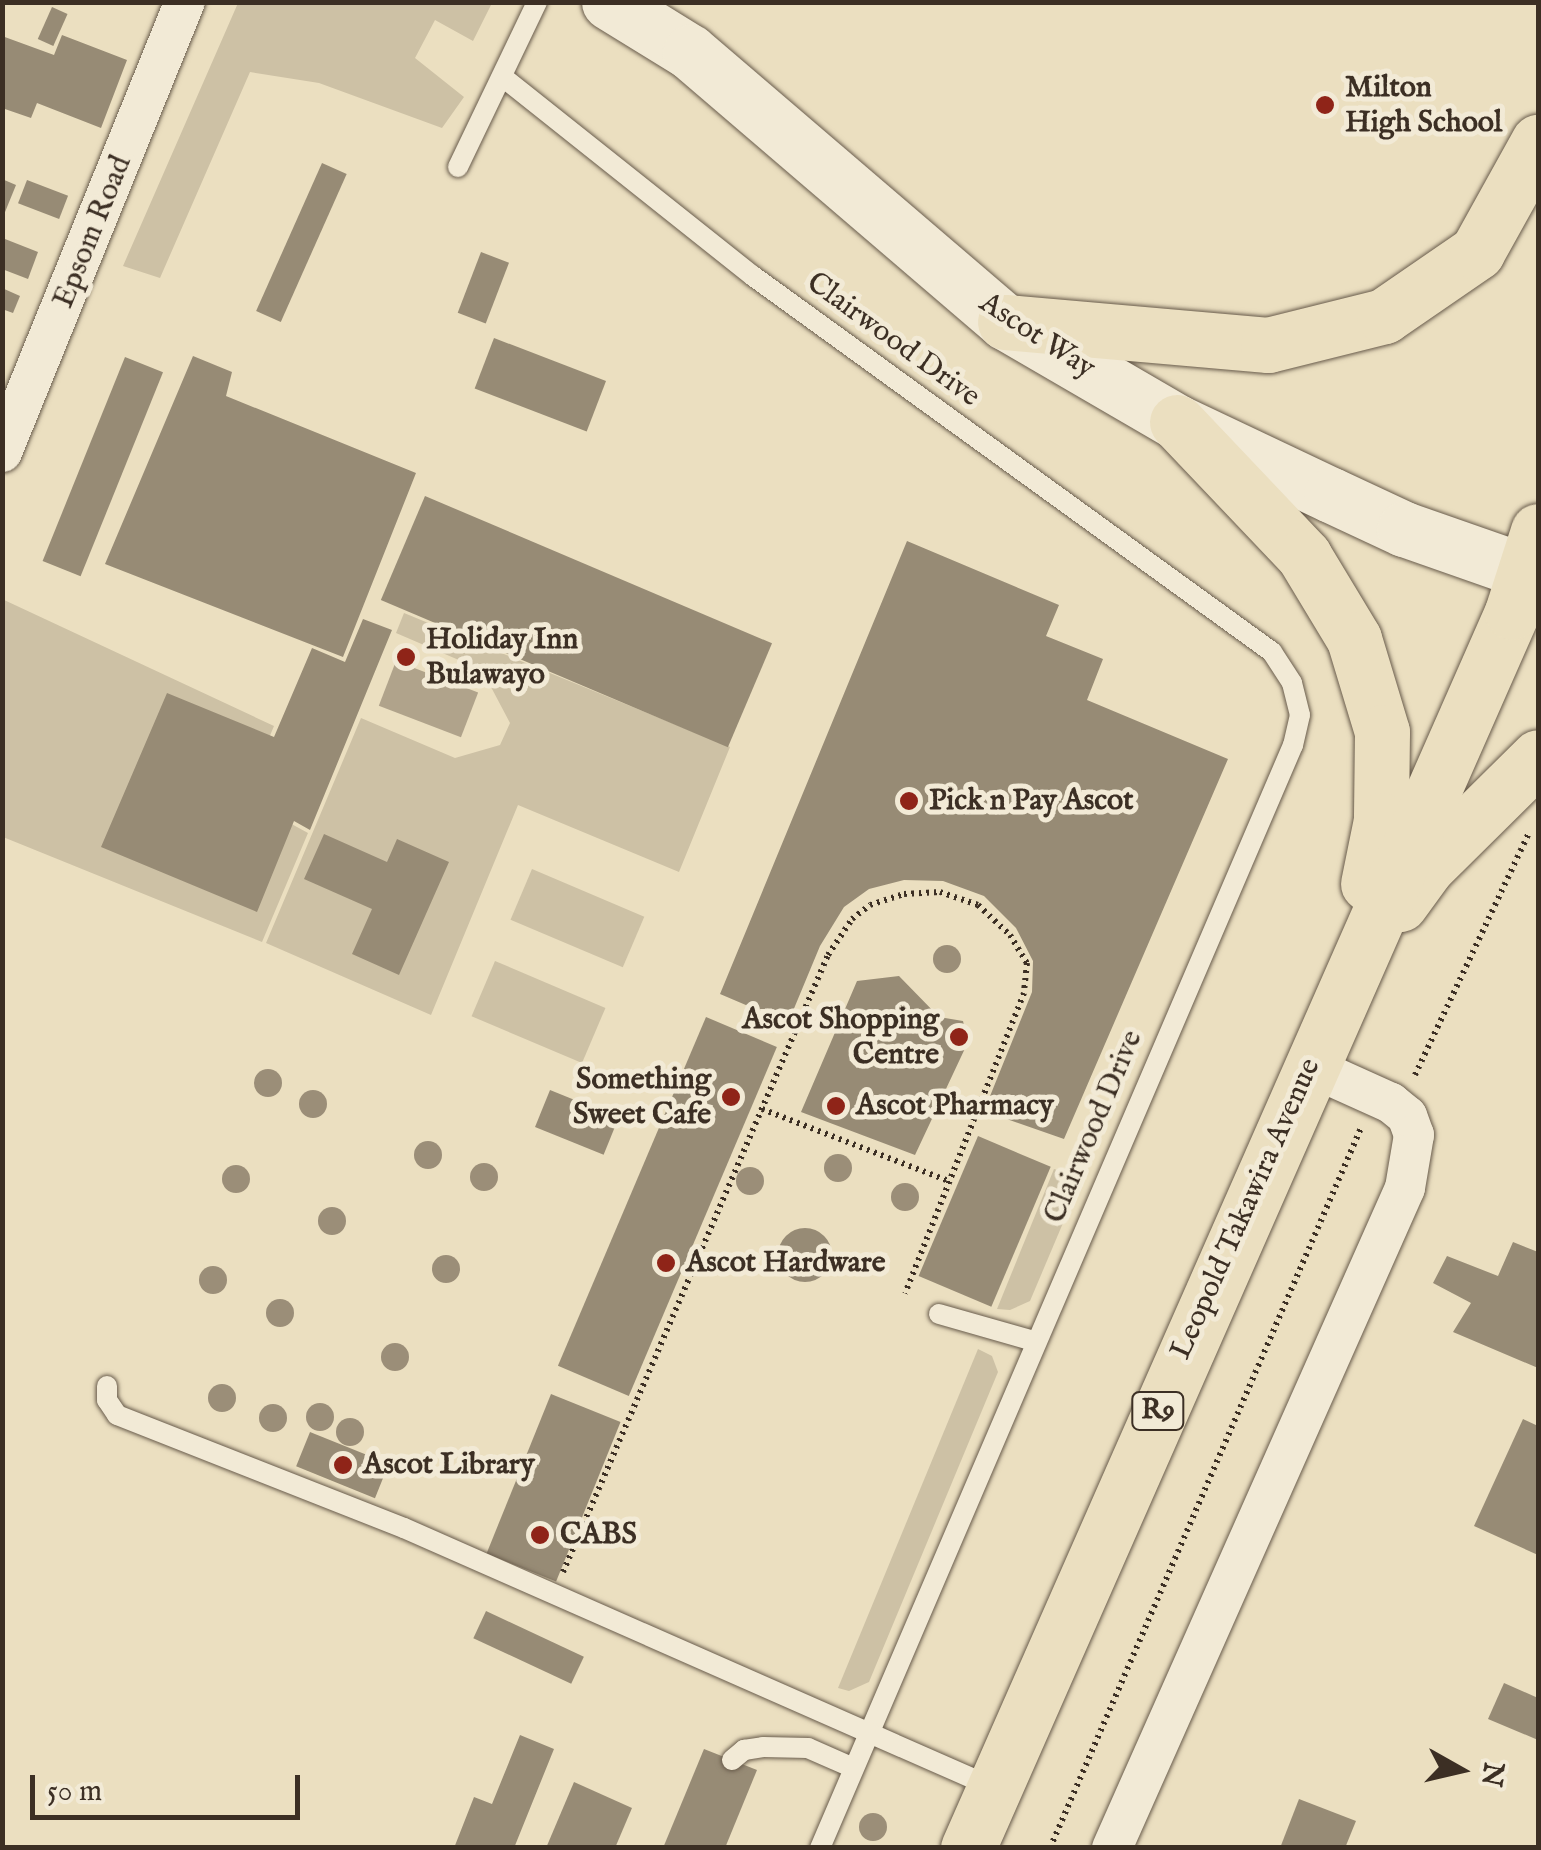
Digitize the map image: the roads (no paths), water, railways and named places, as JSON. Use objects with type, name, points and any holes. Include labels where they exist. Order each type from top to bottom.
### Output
[{"type":"highway","points":[[1005,322],[1268,345],[1384,316],[1477,252],[1538,142]]},
{"type":"highway","points":[[1177,422],[1304,556],[1354,639],[1382,732],[1381,820],[1349,975]]},
{"type":"highway","name":"Leopold Takawira Avenue","points":[[968,1848],[1534,559]]},
{"type":"highway","points":[[1349,975],[1426,867],[1538,757]]},
{"type":"main road","name":"Ascot Way","points":[[609,2],[690,52],[1005,322],[1177,422],[1404,528],[1534,559]]},
{"type":"street","name":"Epsom Road","points":[[2,452],[184,7]]},
{"type":"street","points":[[1112,1848],[1405,1188],[1414,1135],[1407,1116],[1309,1066]]},
{"type":"lane","points":[[458,167],[504,78],[537,2]]},
{"type":"lane","name":"Clairwood Drive","points":[[504,78],[753,276],[1272,652],[1292,684],[1300,715],[1293,745],[866,1730],[820,1848]]},
{"type":"lane","points":[[938,1314],[1034,1341]]},
{"type":"lane","points":[[107,1386],[106,1400],[117,1414],[404,1528],[993,1788]]},
{"type":"lane","points":[[732,1760],[744,1750],[763,1746],[808,1748],[851,1768]]},
{"type":"place","name":"Milton High School","points":[[1325,105]]},
{"type":"place","name":"Holiday Inn Bulawayo","points":[[406,657]]},
{"type":"place","name":"Pick n Pay Ascot","points":[[909,801]]},
{"type":"place","name":"Ascot Shopping Centre","points":[[959,1037]]},
{"type":"place","name":"Something Sweet Cafe","points":[[731,1097]]},
{"type":"place","name":"Ascot Pharmacy","points":[[836,1106]]},
{"type":"place","name":"Ascot Hardware","points":[[666,1263]]},
{"type":"place","name":"Ascot Library","points":[[343,1465]]},
{"type":"place","name":"CABS","points":[[540,1535]]}]
